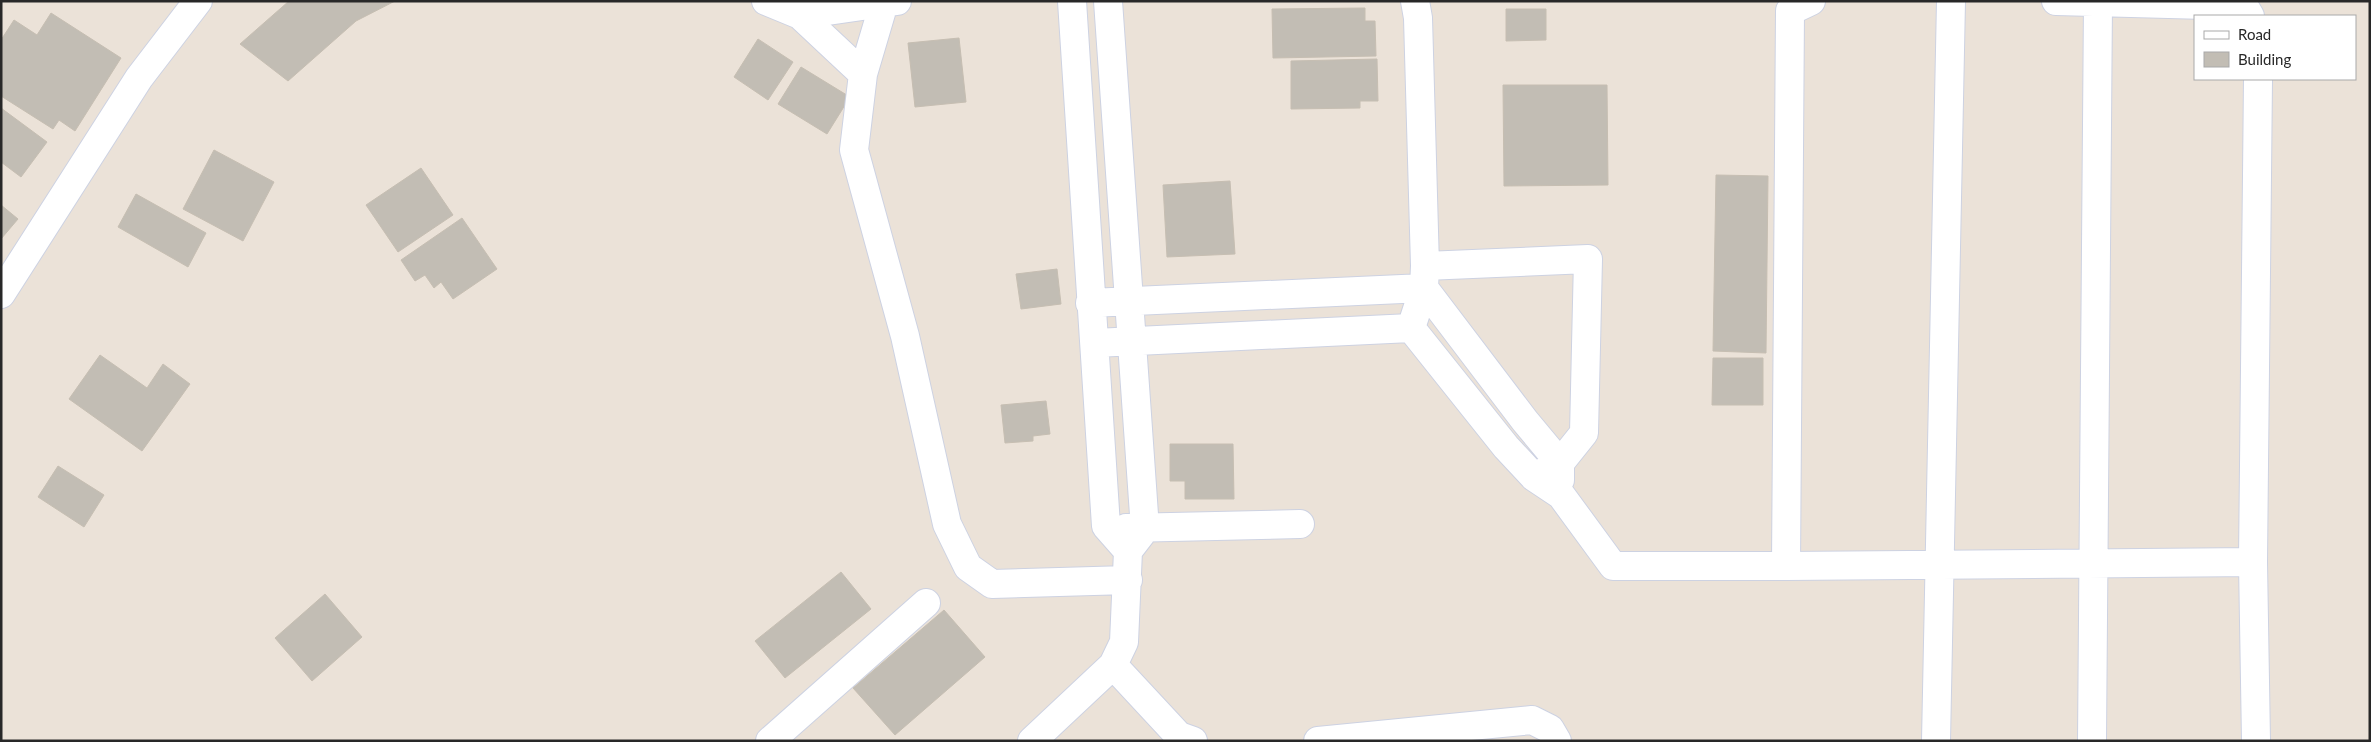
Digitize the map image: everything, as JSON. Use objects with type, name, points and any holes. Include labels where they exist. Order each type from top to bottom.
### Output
[{"type":"street","points":[[1,294],[139,78],[198,1]]},
{"type":"street","points":[[766,1],[800,14],[863,74]]},
{"type":"street","points":[[1072,1],[1090,303],[1095,343],[1106,526],[1128,551]]},
{"type":"street","points":[[1032,741],[1119,653],[1127,591],[1128,551],[1145,529],[1108,1]]},
{"type":"street","points":[[1411,328],[1425,277],[1418,28],[1415,1]]},
{"type":"street","points":[[1786,566],[1790,11],[1811,1]]},
{"type":"street","points":[[1936,741],[1951,1]]},
{"type":"street","points":[[2056,1],[2244,6],[2249,15]]},
{"type":"street","points":[[800,14],[891,2],[863,74],[854,150],[905,336],[947,524],[968,567],[992,584],[1127,591]]},
{"type":"street","points":[[2092,741],[2098,2]]},
{"type":"street","points":[[2256,741],[2253,562],[2258,80]]},
{"type":"street","points":[[1090,303],[1129,302],[1425,277],[1588,259],[1584,433],[1560,463],[1534,477]]},
{"type":"street","points":[[1425,277],[1525,421],[1560,463],[1561,495]]},
{"type":"street","points":[[1095,343],[1411,328]]},
{"type":"street","points":[[1411,328],[1506,447],[1534,477],[1561,495],[1612,566],[2253,562]]},
{"type":"street","points":[[1106,526],[1145,529],[1300,524]]},
{"type":"street","points":[[770,741],[926,603]]},
{"type":"street","points":[[1119,653],[1180,736],[1193,741]]},
{"type":"street","points":[[1318,741],[1401,736],[1532,720],[1550,729],[1557,741]]},
{"type":"building","points":[[289,1],[395,1],[356,21],[288,81],[240,44]]},
{"type":"building","points":[[1365,8],[1365,21],[1375,21],[1376,56],[1273,58],[1272,9]]},
{"type":"building","points":[[1506,9],[1546,9],[1546,40],[1506,41]]},
{"type":"building","points":[[51,13],[121,58],[75,131],[59,120],[53,129],[1,96],[1,40],[14,20],[37,35]]},
{"type":"building","points":[[959,38],[966,102],[915,107],[908,43]]},
{"type":"building","points":[[758,39],[793,62],[768,100],[734,77]]},
{"type":"building","points":[[1377,59],[1378,101],[1360,101],[1360,108],[1291,109],[1291,61]]},
{"type":"building","points":[[801,67],[850,97],[827,134],[778,104]]},
{"type":"building","points":[[1503,85],[1607,85],[1608,185],[1504,186]]},
{"type":"building","points":[[1,108],[47,142],[21,177],[1,162]]},
{"type":"building","points":[[214,150],[274,182],[243,241],[183,209]]},
{"type":"building","points":[[421,168],[453,215],[398,252],[366,205]]},
{"type":"building","points":[[1716,175],[1768,176],[1766,353],[1713,351]]},
{"type":"building","points":[[1230,181],[1235,254],[1167,257],[1163,185]]},
{"type":"building","points":[[136,194],[206,233],[188,267],[118,227]]},
{"type":"building","points":[[1,205],[18,219],[1,239]]},
{"type":"building","points":[[462,218],[497,269],[453,299],[441,282],[434,288],[425,275],[415,281],[401,260]]},
{"type":"building","points":[[1057,269],[1061,304],[1021,309],[1016,274]]},
{"type":"building","points":[[100,355],[147,388],[163,364],[190,384],[142,451],[69,399]]},
{"type":"building","points":[[1713,358],[1763,358],[1763,405],[1712,405]]},
{"type":"building","points":[[1046,401],[1050,434],[1033,436],[1033,441],[1005,443],[1001,405]]},
{"type":"building","points":[[1170,444],[1233,444],[1234,499],[1185,499],[1185,481],[1170,481]]},
{"type":"building","points":[[58,466],[104,495],[84,527],[38,497]]},
{"type":"building","points":[[841,572],[871,609],[785,678],[755,641]]},
{"type":"building","points":[[325,594],[362,637],[312,681],[275,638]]},
{"type":"building","points":[[944,610],[985,657],[895,735],[853,688]]}]
